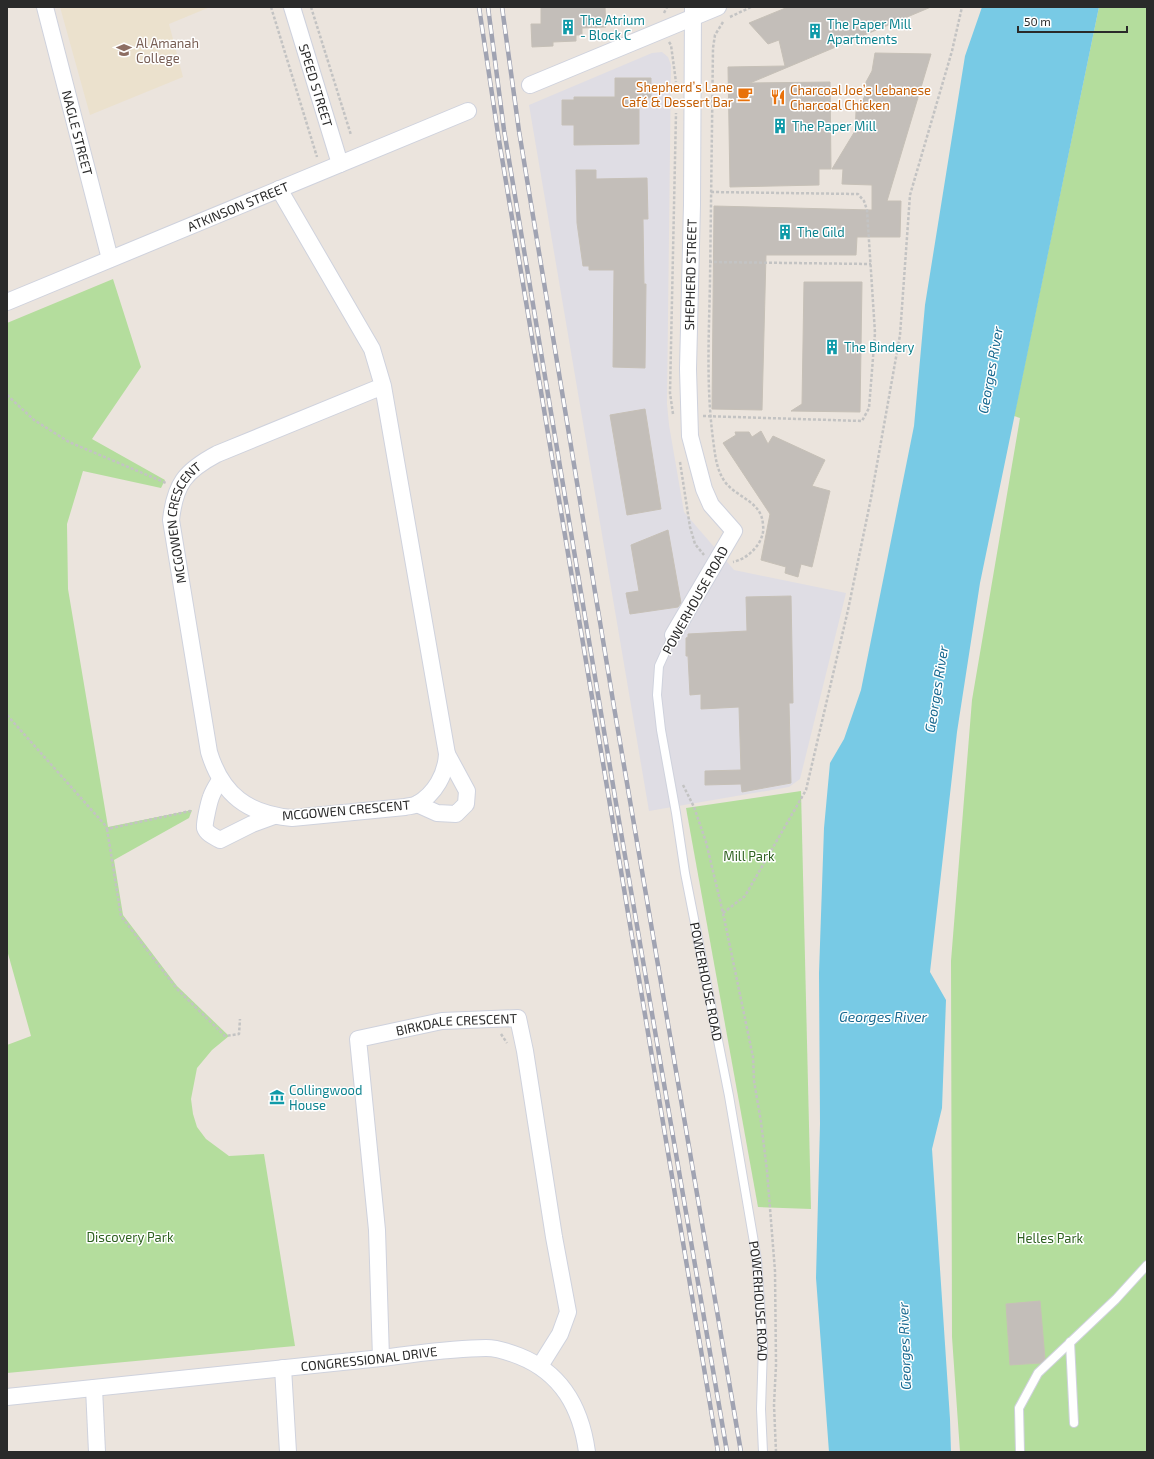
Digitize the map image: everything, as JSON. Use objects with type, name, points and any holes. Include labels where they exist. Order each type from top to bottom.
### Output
[{"type":"street","name":"NAGLE STREET","points":[[45,7],[110,259]]},
{"type":"street","name":"SPEED STREET","points":[[292,7],[340,164]]},
{"type":"street","points":[[530,85],[693,12],[718,7]]},
{"type":"street","name":"SHEPHERD STREET","points":[[693,12],[692,193],[688,370],[690,436],[704,489],[711,505],[734,531]]},
{"type":"street","name":"ATKINSON STREET","points":[[7,302],[468,111]]},
{"type":"street","name":"MCGOWEN CRESCENT","points":[[279,189],[372,348],[383,386],[447,754],[446,766],[440,779],[433,790],[417,804],[405,807],[292,818],[274,816],[258,811],[244,803],[220,780],[214,768],[209,752],[172,520],[173,503],[178,488],[187,475],[200,463],[217,454],[383,386]]},
{"type":"street","name":"POWERHOUSE ROAD","points":[[673,635],[734,531]]},
{"type":"street","name":"MCGOWEN CRESCENT","points":[[417,804],[437,813],[456,814],[466,804],[467,791],[447,754]]},
{"type":"street","name":"MCGOWEN CRESCENT","points":[[220,780],[211,796],[209,809],[205,817],[205,828],[211,835],[220,840],[252,824],[274,816]]},
{"type":"street","name":"BIRKDALE CRESCENT","points":[[381,1358],[377,1230],[358,1039],[442,1021],[518,1018],[525,1051],[554,1237],[568,1312],[560,1334],[540,1366]]},
{"type":"street","name":"CONGRESSIONAL DRIVE","points":[[7,1397],[442,1351],[488,1348],[509,1352],[540,1366],[558,1383],[573,1401],[581,1423],[587,1452]]},
{"type":"street","points":[[283,1368],[288,1452]]},
{"type":"street","points":[[94,1388],[97,1452]]},
{"type":"lane","name":"POWERHOUSE ROAD","points":[[673,635],[659,666],[657,694],[661,730],[685,873],[729,1096],[757,1260],[763,1346],[761,1409],[763,1452]]},
{"type":"lane","points":[[1020,1452],[1019,1408],[1038,1373],[1116,1299],[1147,1265]]},
{"type":"lane","points":[[1070,1342],[1074,1423]]},
{"type":"path","points":[[271,7],[317,157],[315,159]]},
{"type":"path","points":[[311,7],[351,135]]},
{"type":"path","points":[[715,564],[728,564],[746,557],[755,549],[761,540],[764,531],[763,521],[756,507],[732,489],[720,474],[717,467],[708,391],[713,41],[717,30],[724,21],[751,7]]},
{"type":"path","points":[[723,913],[745,896],[806,790],[848,610],[871,498],[900,335],[910,195],[952,51],[962,7]]},
{"type":"path","points":[[690,417],[710,415],[862,421],[869,408],[875,333],[867,210],[864,201],[858,194],[692,193]]},
{"type":"path","points":[[691,264],[710,262],[871,264]]},
{"type":"path","points":[[7,395],[34,420],[69,442],[166,483],[164,489],[178,488]]},
{"type":"path","points":[[7,715],[106,825],[121,916],[177,989],[225,1036],[239,1034],[240,1019]]},
{"type":"path","points":[[682,783],[694,807],[706,842],[723,913],[753,1057],[754,1081],[762,1122],[775,1271],[776,1365],[774,1405],[776,1452]]},
{"type":"path","points":[[107,829],[190,811]]},
{"type":"path","points":[[497,1032],[503,1036],[510,1048]]},
{"type":"shaded area","name":"Al Amanah College","points":[[60,7],[210,7],[169,24],[183,77],[90,115]]},
{"type":"shaded area","points":[[662,52],[668,57],[671,65],[667,404],[669,425],[684,512],[734,570],[846,593],[800,779],[789,787],[649,811],[529,105],[652,53]]},
{"type":"green space","name":"Helles Park","points":[[1099,7],[1147,7],[1147,1452],[960,1452],[952,1337],[951,961],[972,700],[1020,418],[1014,416]]},
{"type":"green space","name":"Discovery Park","points":[[113,279],[141,367],[92,439],[165,480],[161,488],[83,471],[67,524],[68,589],[108,827],[192,810],[189,818],[114,860],[123,915],[177,986],[229,1036],[212,1050],[197,1068],[191,1099],[193,1114],[197,1127],[206,1139],[229,1156],[264,1154],[295,1346],[7,1373],[7,1045],[31,1036],[7,950],[7,323]]},
{"type":"green space","name":"Mill Park","points":[[801,791],[811,1209],[758,1207],[686,808]]},
{"type":"water","name":"Georges River","points":[[982,7],[1099,7],[980,583],[957,732],[930,972],[946,1000],[942,1108],[932,1149],[951,1452],[829,1452],[816,1278],[820,1124],[819,973],[824,828],[830,763],[844,739],[861,690],[914,426],[925,305],[965,56]]},
{"type":"building","name":"The Atrium - Block C","points":[[541,7],[605,7],[606,27],[582,28],[582,35],[576,35],[576,41],[553,42],[553,46],[532,47],[531,24],[541,24]]},
{"type":"building","name":"The Paper Mill","points":[[788,7],[931,7],[750,83],[830,82],[831,169],[819,169],[819,185],[730,187],[728,67],[785,66],[779,40],[768,44],[749,23]]},
{"type":"building","points":[[875,53],[931,54],[887,201],[901,201],[900,237],[857,237],[856,255],[766,255],[762,410],[712,409],[714,206],[872,210],[872,185],[842,184],[843,169],[832,169],[855,131],[856,112],[866,94],[866,82],[872,71]]},
{"type":"building","points":[[615,78],[651,78],[651,98],[639,97],[639,144],[574,145],[574,125],[562,125],[562,100],[574,100],[574,97],[615,97]]},
{"type":"building","points":[[576,170],[596,170],[596,179],[647,178],[648,219],[643,219],[644,284],[646,284],[645,368],[613,367],[614,270],[589,270],[589,266],[583,266],[577,223]]},
{"type":"building","name":"The Bindery","points":[[804,282],[862,282],[860,412],[791,411],[802,404]]},
{"type":"building","points":[[645,409],[661,509],[627,515],[610,415]]},
{"type":"building","points":[[761,431],[768,444],[773,436],[825,460],[812,486],[830,491],[812,567],[801,564],[798,577],[785,573],[786,567],[761,560],[770,514],[723,443],[736,435],[735,432],[749,432],[752,437]]},
{"type":"building","points":[[668,530],[681,603],[678,607],[630,614],[626,593],[639,591],[631,545]]},
{"type":"building","points":[[791,596],[793,703],[789,703],[791,783],[742,792],[741,784],[705,785],[705,771],[741,770],[739,707],[701,709],[701,694],[690,695],[688,656],[686,656],[686,638],[688,637],[688,634],[747,631],[746,597]]},
{"type":"building","points":[[1040,1301],[1045,1359],[1041,1363],[1010,1365],[1006,1304]]},
{"type":"railway","points":[[479,7],[498,134],[718,1452]]},
{"type":"railway","points":[[488,7],[504,130],[616,803],[727,1452]]},
{"type":"railway","points":[[502,7],[519,131],[614,707],[741,1452]]},
{"type":"place","name":"The Atrium - Block C","points":[[568,27]]},
{"type":"place","name":"The Paper Mill Apartments","points":[[815,31]]},
{"type":"place","name":"Al Amanah College","points":[[124,50]]},
{"type":"place","name":"Shepherd’s Lane Café & Dessert Bar","points":[[745,94]]},
{"type":"place","name":"Charcoal Joe’s Lebanese Charcoal Chicken","points":[[778,97]]},
{"type":"place","name":"The Paper Mill","points":[[780,126]]},
{"type":"place","name":"The Gild","points":[[785,232]]},
{"type":"place","name":"The Bindery","points":[[832,347]]},
{"type":"place","name":"Collingwood House","points":[[277,1097]]}]
